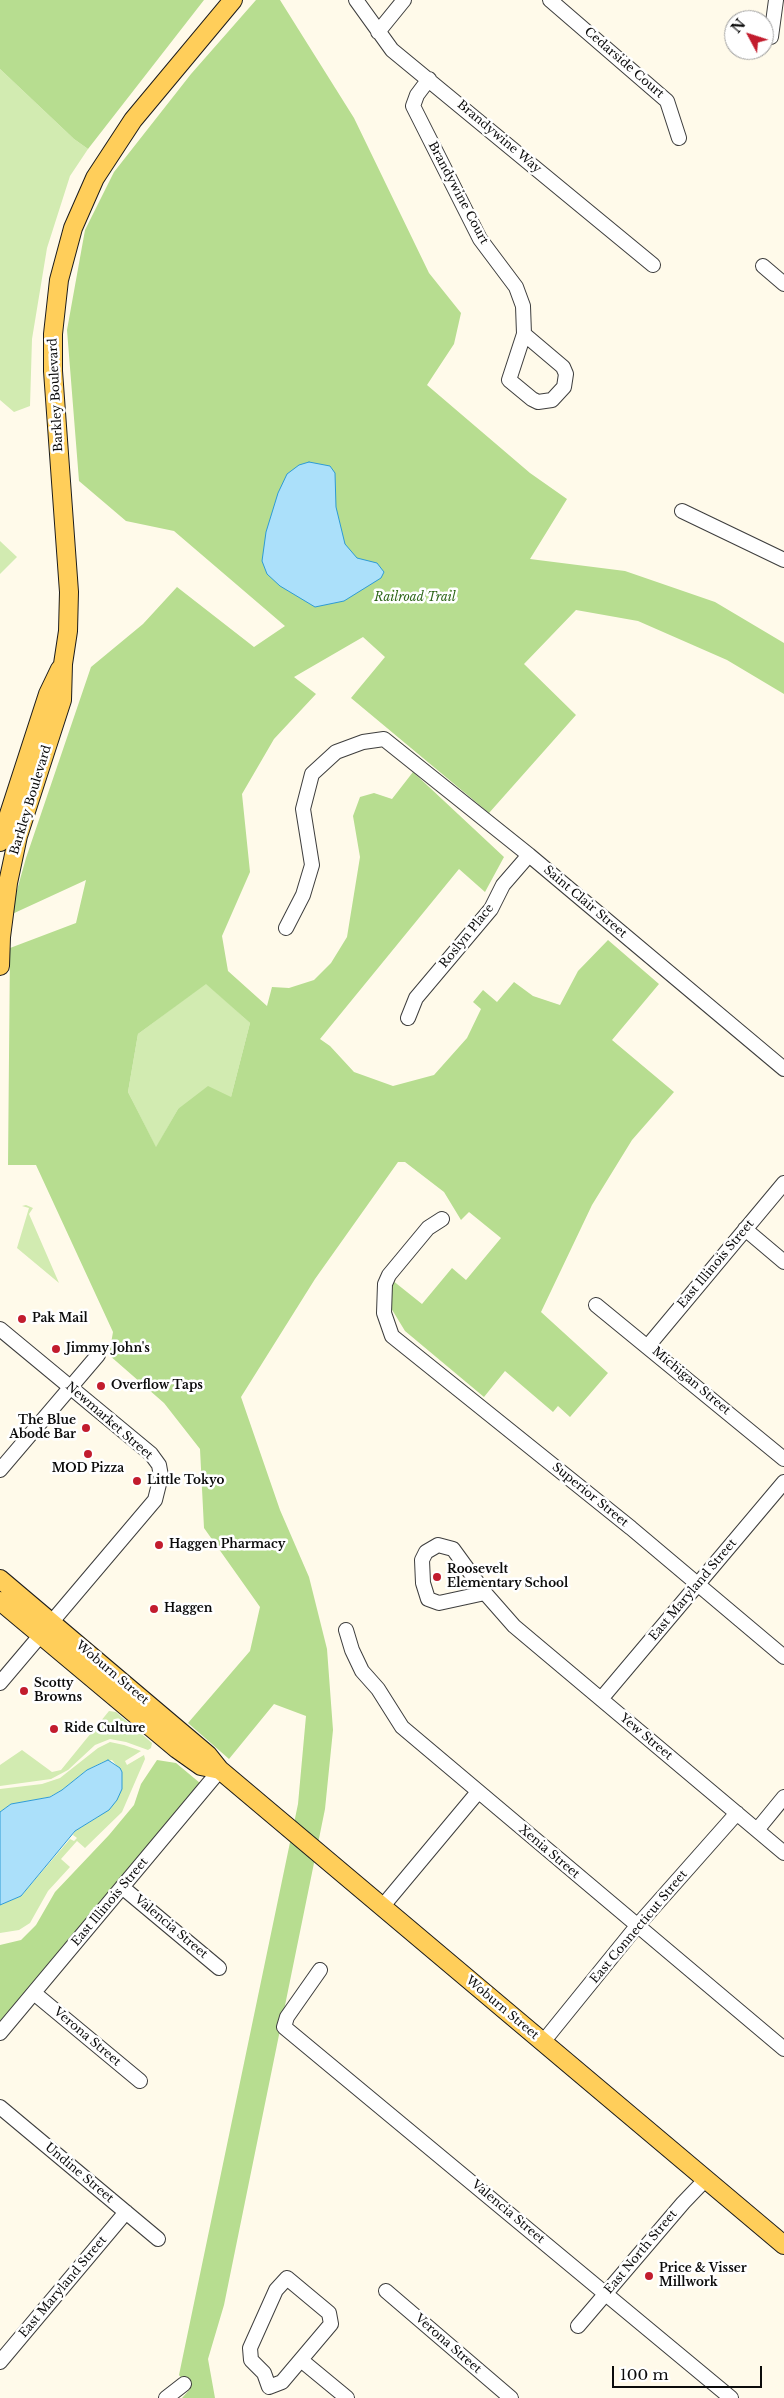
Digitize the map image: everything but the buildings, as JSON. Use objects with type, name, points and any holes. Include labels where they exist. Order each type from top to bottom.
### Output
[{"type":"main road","name":"Barkley Boulevard","points":[[0,966],[1,937],[8,883],[18,836],[62,700],[62,664],[68,631],[69,592],[53,371],[53,334],[59,280],[73,228],[95,178],[133,120],[233,0]]},
{"type":"main road","name":"Barkley Boulevard","points":[[0,842],[48,694],[62,664]]},
{"type":"main road","name":"Woburn Street","points":[[0,1579],[47,1629],[177,1749],[202,1766],[220,1770],[784,2245]]},
{"type":"main road","name":"Woburn Street","points":[[0,1601],[47,1629]]},
{"type":"street","name":"Brandywine Way","points":[[356,0],[392,50],[653,265]]},
{"type":"street","points":[[378,32],[404,0]]},
{"type":"street","name":"Cedarside Court","points":[[550,0],[667,100],[679,138]]},
{"type":"street","name":"Brandywine Court","points":[[429,79],[417,94],[413,106],[480,239],[516,287],[523,306],[524,334],[509,380],[532,399],[545,402],[552,400],[564,387],[566,374],[563,367],[524,334]]},
{"type":"street","points":[[763,266],[784,284]]},
{"type":"street","points":[[682,510],[784,560]]},
{"type":"street","name":"Saint Clair Street","points":[[286,928],[303,895],[312,864],[303,809],[312,774],[336,752],[363,742],[384,739],[529,855],[784,1069]]},
{"type":"street","name":"Roslyn Place","points":[[408,1018],[416,998],[491,909],[503,885],[529,855]]},
{"type":"street","name":"East Illinois Street","points":[[648,1346],[784,1183]]},
{"type":"street","name":"Superior Street","points":[[442,1219],[428,1228],[389,1275],[384,1284],[384,1313],[392,1336],[698,1584],[784,1658]]},
{"type":"street","points":[[745,1229],[784,1262]]},
{"type":"street","name":"Michigan Street","points":[[596,1305],[784,1459]]},
{"type":"street","name":"Newmarket Street","points":[[0,1329],[151,1454],[159,1465],[161,1476],[155,1500],[0,1683]]},
{"type":"street","points":[[0,1470],[98,1355]]},
{"type":"street","name":"East Maryland Street","points":[[601,1699],[784,1482]]},
{"type":"street","points":[[438,1545],[453,1549],[485,1593],[439,1603],[428,1598],[424,1583],[422,1560],[426,1552],[438,1545]]},
{"type":"street","name":"Yew Street","points":[[485,1593],[509,1620],[784,1853]]},
{"type":"street","name":"Xenia Street","points":[[346,1630],[352,1650],[362,1671],[378,1689],[402,1727],[784,2049]]},
{"type":"street","name":"East Illinois Street","points":[[0,2033],[220,1770]]},
{"type":"street","points":[[382,1907],[478,1792]]},
{"type":"street","points":[[757,1830],[784,1797]]},
{"type":"street","name":"East Connecticut Street","points":[[542,2042],[637,1926],[737,1813]]},
{"type":"street","name":"Valencia Street","points":[[122,1887],[219,1968]]},
{"type":"street","name":"Valencia Street","points":[[320,1970],[287,2017],[284,2027],[731,2398]]},
{"type":"street","name":"Verona Street","points":[[34,1993],[140,2081]]},
{"type":"street","name":"Undine Street","points":[[0,2107],[158,2239]]},
{"type":"street","name":"East North Street","points":[[578,2326],[683,2203],[690,2198],[706,2179]]},
{"type":"street","name":"East Maryland Street","points":[[0,2362],[126,2212]]},
{"type":"street","points":[[287,2278],[330,2314],[331,2324],[301,2360],[282,2382],[269,2387],[264,2373],[251,2360],[250,2348],[276,2290],[287,2278]]},
{"type":"street","name":"Verona Street","points":[[386,2291],[510,2398]]},
{"type":"street","points":[[301,2360],[347,2398]]},
{"type":"street","points":[[166,2398],[184,2384]]},
{"type":"green space","points":[[0,0],[204,0],[88,149],[74,139],[0,69]]},
{"type":"green space","name":"Railroad Trail","points":[[256,0],[280,0],[354,118],[429,273],[461,313],[454,344],[427,385],[530,473],[567,499],[530,559],[625,571],[715,602],[784,643],[784,694],[727,660],[638,621],[576,610],[524,664],[576,715],[489,813],[351,698],[385,657],[363,637],[294,677],[316,694],[274,739],[242,794],[250,872],[222,936],[228,971],[267,1006],[272,987],[289,988],[314,980],[331,963],[347,937],[360,857],[353,816],[360,797],[374,793],[392,799],[413,772],[504,857],[485,892],[459,869],[320,1039],[330,1046],[354,1072],[393,1086],[434,1075],[467,1038],[481,1009],[473,1002],[483,990],[497,1002],[514,982],[533,996],[560,1005],[578,971],[608,940],[659,984],[612,1040],[674,1092],[632,1140],[592,1205],[541,1312],[608,1373],[570,1417],[558,1406],[553,1412],[505,1371],[484,1397],[405,1331],[391,1308],[392,1280],[422,1304],[452,1268],[466,1280],[501,1238],[469,1212],[461,1220],[444,1192],[405,1162],[398,1162],[315,1279],[241,1397],[280,1510],[309,1577],[327,1649],[333,1730],[325,1809],[224,2305],[208,2359],[215,2398],[182,2398],[190,2389],[179,2375],[298,1804],[306,1716],[274,1704],[229,1759],[188,1723],[250,1651],[260,1607],[204,1528],[200,1449],[164,1403],[109,1355],[113,1332],[36,1165],[8,1165],[10,948],[76,923],[86,880],[10,915],[26,858],[91,667],[143,624],[177,587],[254,647],[285,626],[174,531],[126,521],[79,481],[67,330],[85,230],[114,172],[191,74]],"holes":[[[206,984],[250,1023],[231,1097],[208,1086],[178,1109],[156,1147],[128,1092],[138,1034]]]},
{"type":"green space","points":[[0,69],[74,139],[88,149],[70,176],[47,248],[32,339],[30,406],[14,412],[0,400]]},
{"type":"green space","points":[[0,541],[17,557],[0,574]]},
{"type":"green space","points":[[206,983],[250,1023],[231,1097],[178,1109],[156,1148],[128,1092],[138,1034]]},
{"type":"green space","points":[[26,1205],[33,1208],[29,1214],[59,1283],[17,1248],[29,1208],[22,1206]]},
{"type":"green space","points":[[109,1711],[116,1712],[152,1743],[151,1748],[148,1750],[126,1742],[110,1739],[95,1745],[68,1770],[51,1779],[0,1786],[0,1765],[22,1750],[52,1772],[61,1770]]},
{"type":"green space","points":[[110,1742],[141,1751],[125,1761],[127,1765],[144,1755],[145,1759],[122,1812],[85,1848],[77,1841],[61,1859],[70,1867],[48,1891],[30,1923],[19,1930],[0,1933],[0,1905],[21,1896],[70,1839],[74,1841],[77,1838],[73,1835],[75,1831],[98,1817],[122,1772],[112,1760],[103,1762],[87,1770],[62,1790],[49,1797],[11,1804],[0,1812],[0,1789],[42,1784],[60,1778],[98,1748]]},
{"type":"green space","points":[[157,1760],[176,1763],[200,1783],[0,2022],[0,1945],[21,1940],[36,1925],[55,1892],[109,1835],[134,1805],[141,1784]]},
{"type":"water","points":[[309,462],[330,466],[335,473],[336,507],[345,544],[357,558],[377,563],[384,572],[381,578],[344,601],[315,607],[280,586],[267,574],[262,561],[266,532],[278,493],[287,474],[299,465]]},
{"type":"water","points":[[108,1760],[120,1768],[122,1772],[122,1789],[117,1800],[109,1810],[75,1831],[21,1896],[0,1905],[0,1812],[11,1804],[50,1797],[87,1770]]},
{"type":"place","name":"Pak Mail","points":[[22,1319]]},
{"type":"place","name":"Jimmy John's","points":[[56,1349]]},
{"type":"place","name":"Overflow Taps","points":[[101,1386]]},
{"type":"place","name":"The Blue Abode Bar","points":[[86,1428]]},
{"type":"place","name":"MOD Pizza","points":[[88,1454]]},
{"type":"place","name":"Little Tokyo","points":[[137,1481]]},
{"type":"place","name":"Haggen Pharmacy","points":[[159,1545]]},
{"type":"place","name":"Roosevelt Elementary School","points":[[437,1577]]},
{"type":"place","name":"Haggen","points":[[154,1609]]},
{"type":"place","name":"Scotty Browns","points":[[24,1691]]},
{"type":"place","name":"Ride Culture","points":[[54,1729]]},
{"type":"place","name":"Price & Visser Millwork","points":[[649,2276]]}]
